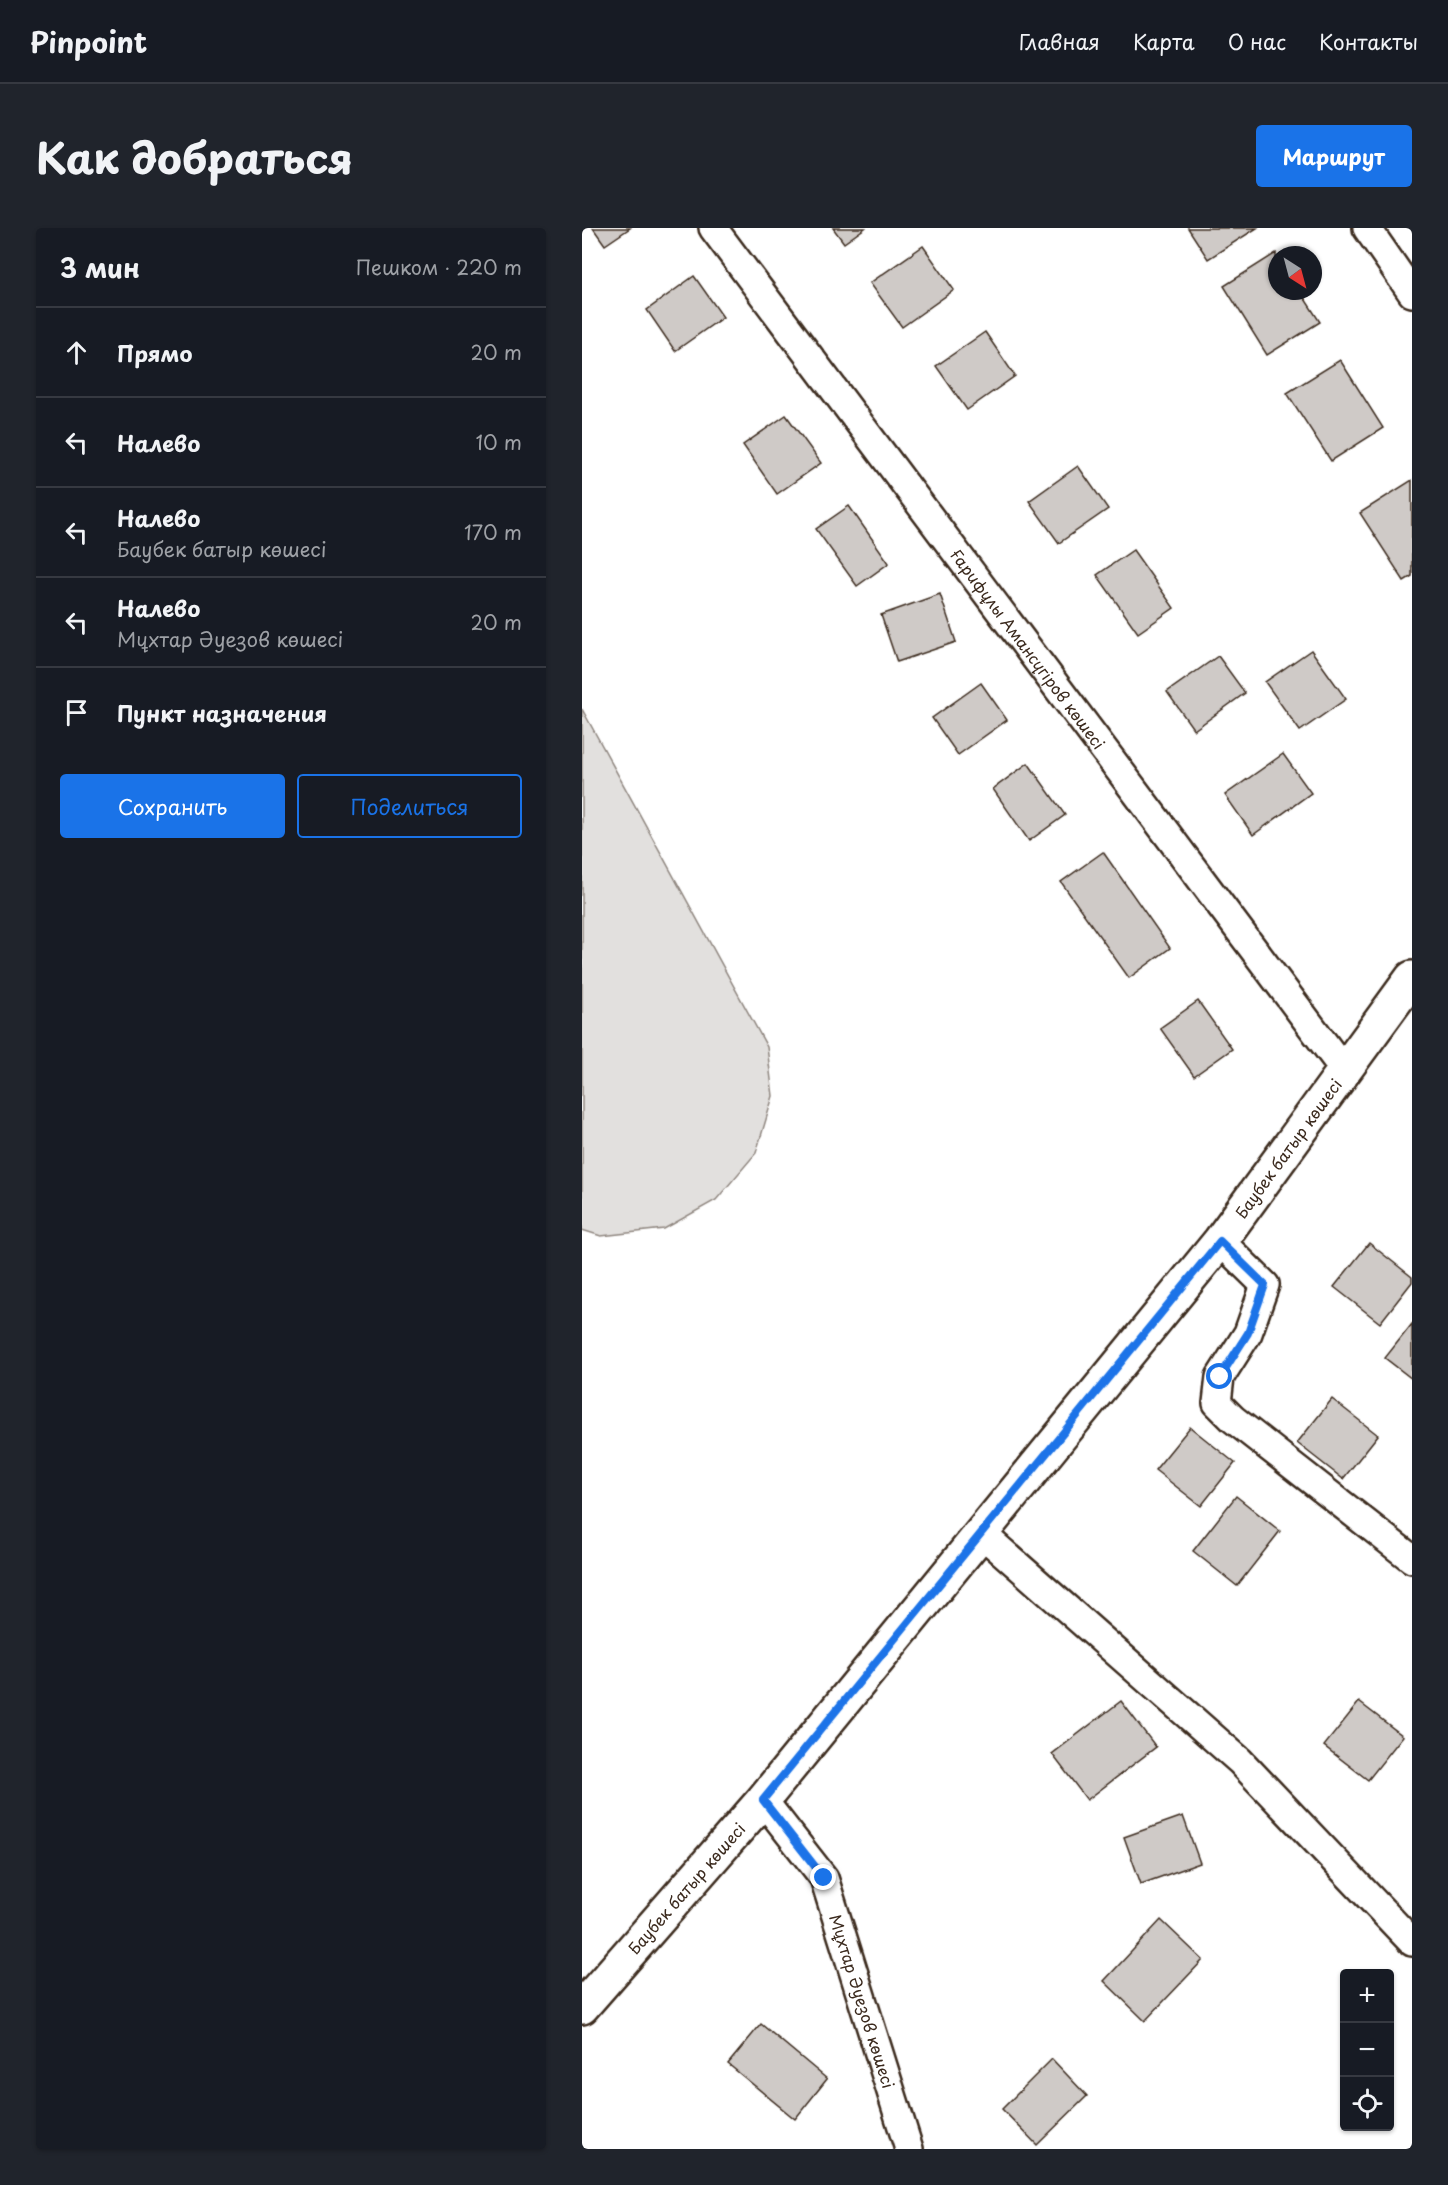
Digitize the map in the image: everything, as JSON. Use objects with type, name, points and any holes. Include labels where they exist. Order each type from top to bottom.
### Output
[{"type":"street","name":"Ғарифұлы Амансүгіров көшесі","points":[[713,228],[1344,1070]]},
{"type":"street","points":[[1367,228],[1412,292]]},
{"type":"street","name":"Баубек батыр көшесі","points":[[582,2007],[763,1800],[1220,1241],[1412,978]]},
{"type":"street","points":[[1220,1241],[1265,1285],[1248,1333],[1220,1377],[1217,1403],[1233,1419],[1412,1559]]},
{"type":"street","points":[[981,1533],[1240,1761],[1412,1942]]},
{"type":"street","name":"Мұхтар Әуезов көшесі","points":[[763,1800],[824,1878],[909,2149]]},
{"type":"shaded area","points":[[582,709],[767,1047],[773,1096],[756,1153],[716,1200],[664,1229],[601,1236],[582,1230]]},
{"type":"building","points":[[593,228],[630,228],[605,245]]},
{"type":"building","points":[[833,228],[865,228],[844,243]]},
{"type":"building","points":[[1188,228],[1257,228],[1208,259]]},
{"type":"building","points":[[923,246],[954,290],[902,327],[870,283]]},
{"type":"building","points":[[1268,258],[1268,300],[1306,300],[1320,322],[1267,355],[1224,286]]},
{"type":"building","points":[[694,276],[723,317],[675,351],[647,310]]},
{"type":"building","points":[[985,332],[1015,376],[967,410],[936,366]]},
{"type":"building","points":[[1340,360],[1383,428],[1331,461],[1287,393]]},
{"type":"building","points":[[786,415],[821,463],[777,494],[743,445]]},
{"type":"building","points":[[1078,466],[1108,509],[1059,543],[1029,501]]},
{"type":"building","points":[[1412,480],[1412,576],[1404,581],[1360,513]]},
{"type":"building","points":[[849,506],[889,563],[857,586],[816,529]]},
{"type":"building","points":[[1133,550],[1174,608],[1138,633],[1097,575]]},
{"type":"building","points":[[940,594],[956,642],[897,662],[881,615]]},
{"type":"building","points":[[1311,650],[1346,699],[1300,731],[1265,682]]},
{"type":"building","points":[[1218,656],[1245,693],[1194,730],[1167,692]]},
{"type":"building","points":[[981,683],[1007,720],[958,755],[932,718]]},
{"type":"building","points":[[1283,754],[1311,793],[1253,835],[1225,795]]},
{"type":"building","points":[[1028,763],[1065,815],[1029,841],[993,789]]},
{"type":"building","points":[[1103,852],[1170,948],[1129,978],[1061,882]]},
{"type":"building","points":[[1198,1001],[1232,1049],[1194,1076],[1160,1028]]},
{"type":"building","points":[[1369,1243],[1412,1277],[1412,1282],[1380,1323],[1334,1287]]},
{"type":"building","points":[[1412,1324],[1412,1379],[1385,1358]]},
{"type":"building","points":[[1332,1399],[1378,1435],[1343,1479],[1297,1443]]},
{"type":"building","points":[[1190,1427],[1235,1463],[1201,1506],[1155,1470]]},
{"type":"building","points":[[1236,1496],[1280,1531],[1237,1586],[1193,1551]]},
{"type":"building","points":[[1121,1701],[1156,1747],[1087,1800],[1052,1754]]},
{"type":"building","points":[[1359,1702],[1403,1736],[1368,1780],[1324,1746]]},
{"type":"building","points":[[1183,1816],[1200,1863],[1141,1884],[1124,1837]]},
{"type":"building","points":[[1161,1920],[1203,1960],[1145,2021],[1104,1981]]},
{"type":"building","points":[[761,2024],[827,2079],[795,2119],[728,2064]]},
{"type":"building","points":[[1052,2059],[1087,2096],[1037,2145],[1002,2109]]},
{"type":"route","points":[[824,1878],[763,1800],[1220,1241],[1265,1285],[1248,1333],[1220,1377]]}]
